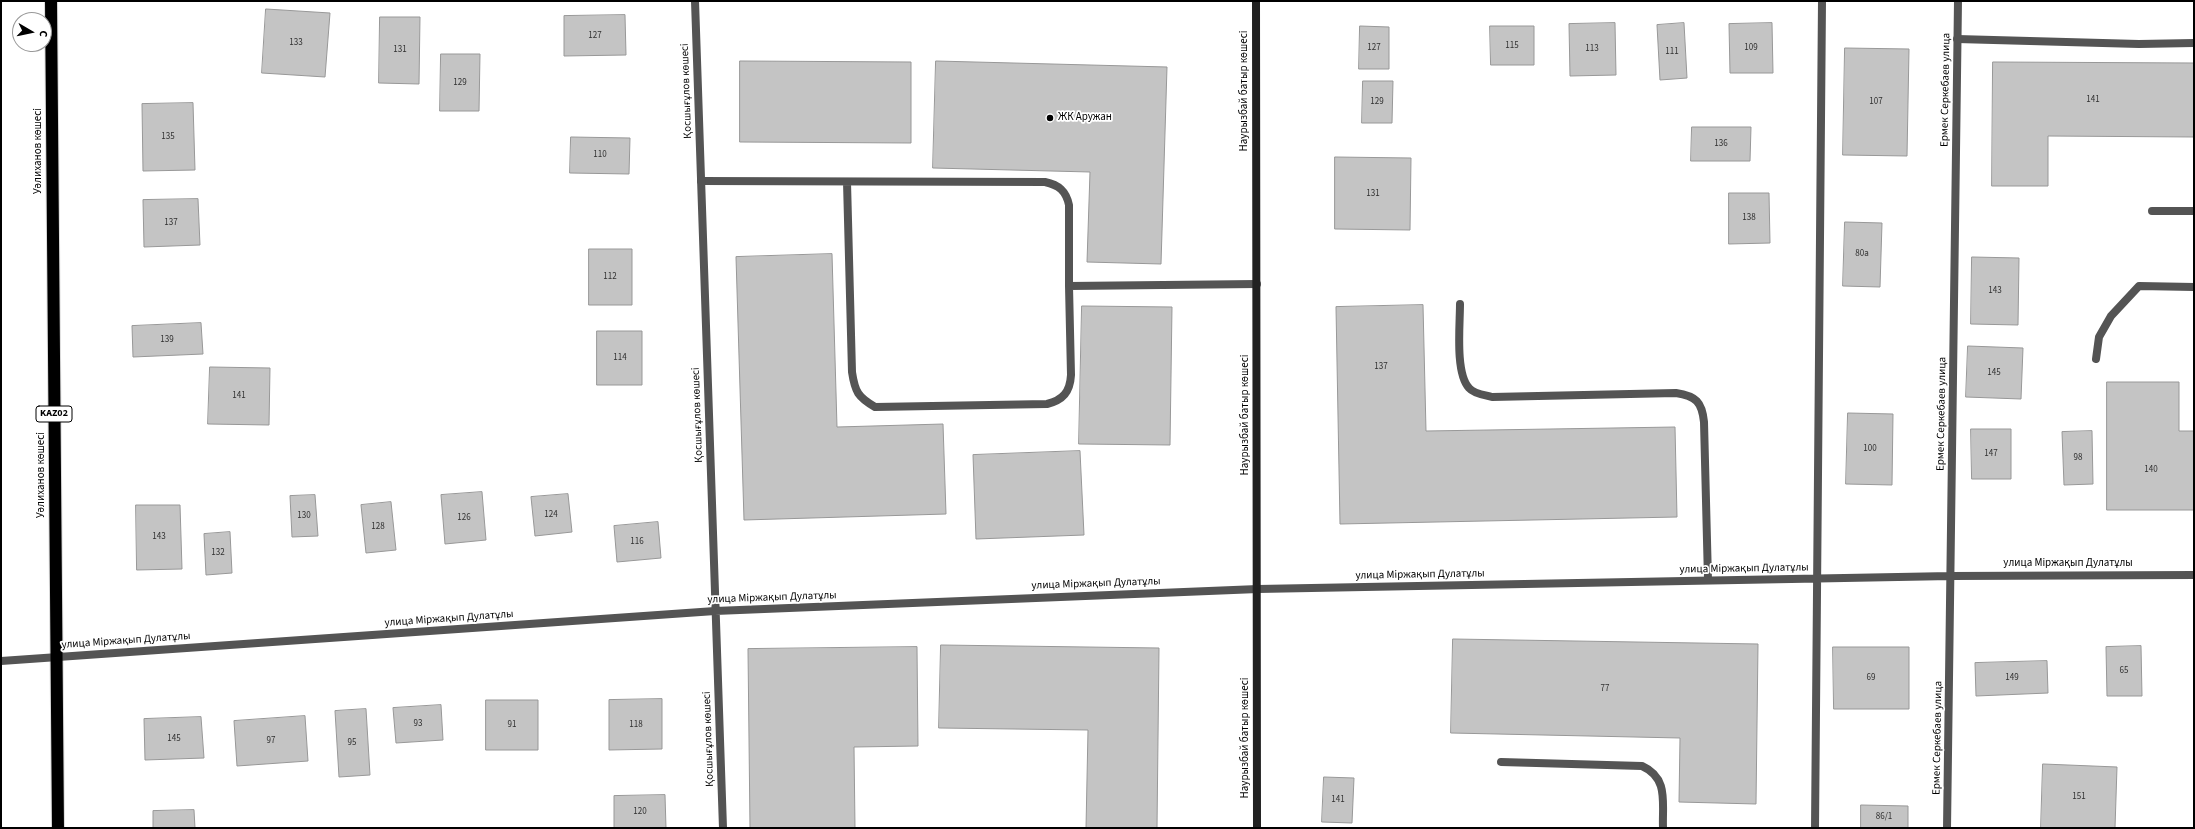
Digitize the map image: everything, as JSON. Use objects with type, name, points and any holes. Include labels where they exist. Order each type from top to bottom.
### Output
[{"type":"highway","name":"Уәлиханов көшесі","points":[[51,1],[58,828]]},
{"type":"street","name":"Қосшығұлов көшесі","points":[[695,1],[723,828]]},
{"type":"street","name":"Наурызбай батыр көшесі","points":[[1256,1],[1258,589],[1257,828]]},
{"type":"street","points":[[1815,828],[1819,578],[1822,1]]},
{"type":"street","name":"Ермек Серкебаев улица","points":[[1947,828],[1952,576],[1958,1]]},
{"type":"street","points":[[1957,39],[2139,44],[2194,43]]},
{"type":"street","points":[[701,181],[1045,182],[1054,184],[1061,188],[1067,196],[1069,204],[1071,375],[1070,386],[1065,396],[1057,402],[1047,404],[875,407],[862,399],[854,387],[852,372],[847,182]]},
{"type":"street","points":[[2152,211],[2194,211]]},
{"type":"street","points":[[1069,286],[1257,284]]},
{"type":"street","points":[[2096,359],[2099,337],[2111,316],[2139,286],[2194,287]]},
{"type":"street","points":[[1460,304],[1463,379],[1470,389],[1480,394],[1492,397],[1676,393],[1687,395],[1696,400],[1703,409],[1704,422],[1708,580]]},
{"type":"street","name":"улица Міржақып Дулатұлы","points":[[1,661],[715,611],[1258,589],[1952,576],[2194,575]]},
{"type":"street","points":[[1500,762],[1642,766],[1652,771],[1660,780],[1663,828]]},
{"type":"building","points":[[266,9],[330,13],[325,77],[262,73]]},
{"type":"building","points":[[625,15],[626,55],[564,56],[564,16]]},
{"type":"building","points":[[380,17],[420,17],[419,84],[379,83]]},
{"type":"building","points":[[1615,23],[1616,75],[1570,76],[1569,24]]},
{"type":"building","points":[[1684,23],[1687,78],[1660,80],[1657,25]]},
{"type":"building","points":[[1772,23],[1773,73],[1730,73],[1729,24]]},
{"type":"building","points":[[1360,26],[1389,27],[1389,69],[1359,69]]},
{"type":"building","points":[[1490,26],[1534,26],[1534,65],[1491,65]]},
{"type":"building","points":[[1845,48],[1909,49],[1907,156],[1843,155]]},
{"type":"building","points":[[441,54],[480,54],[479,111],[440,111]]},
{"type":"building","points":[[740,61],[911,62],[911,143],[740,142]]},
{"type":"building","name":"ЖК Аружан","points":[[936,61],[1167,67],[1161,264],[1087,262],[1090,172],[933,168]]},
{"type":"building","points":[[1993,62],[2194,63],[2194,137],[2048,136],[2048,186],[1992,186]]},
{"type":"building","points":[[1363,81],[1393,81],[1392,123],[1362,123]]},
{"type":"building","points":[[193,103],[195,170],[143,171],[142,104]]},
{"type":"building","points":[[1692,127],[1751,127],[1750,161],[1691,161]]},
{"type":"building","points":[[571,137],[630,138],[629,174],[570,173]]},
{"type":"building","points":[[1335,157],[1411,158],[1410,230],[1335,229]]},
{"type":"building","points":[[1729,193],[1769,193],[1770,243],[1729,244]]},
{"type":"building","points":[[198,199],[200,245],[144,247],[143,200]]},
{"type":"building","points":[[1845,222],[1882,223],[1880,287],[1843,286]]},
{"type":"building","points":[[589,249],[632,249],[632,305],[589,305]]},
{"type":"building","points":[[832,254],[837,427],[943,424],[946,514],[744,520],[736,257]]},
{"type":"building","points":[[1972,257],[2019,258],[2018,325],[1971,324]]},
{"type":"building","points":[[1423,305],[1426,431],[1675,427],[1677,517],[1340,524],[1336,307]]},
{"type":"building","points":[[1082,306],[1172,307],[1170,445],[1079,444]]},
{"type":"building","points":[[201,323],[203,354],[133,357],[132,326]]},
{"type":"building","points":[[597,331],[642,331],[642,385],[597,385]]},
{"type":"building","points":[[1968,346],[2023,348],[2021,399],[1966,397]]},
{"type":"building","points":[[210,367],[270,368],[269,425],[208,424]]},
{"type":"building","points":[[2107,382],[2179,382],[2179,431],[2194,431],[2194,510],[2107,510]]},
{"type":"building","points":[[1848,413],[1893,414],[1892,485],[1846,484]]},
{"type":"building","points":[[1971,429],[2011,429],[2011,479],[1972,479]]},
{"type":"building","points":[[2092,431],[2093,484],[2064,485],[2062,432]]},
{"type":"building","points":[[1080,451],[1084,535],[976,539],[973,455]]},
{"type":"building","points":[[482,492],[486,540],[445,544],[441,495]]},
{"type":"building","points":[[568,494],[572,532],[535,536],[531,497]]},
{"type":"building","points":[[315,495],[318,536],[292,537],[290,496]]},
{"type":"building","points":[[391,502],[396,550],[366,553],[361,505]]},
{"type":"building","points":[[136,505],[180,505],[182,569],[137,570]]},
{"type":"building","points":[[658,522],[661,558],[617,562],[614,526]]},
{"type":"building","points":[[230,532],[232,573],[206,575],[204,534]]},
{"type":"building","points":[[1453,639],[1758,644],[1756,804],[1679,802],[1680,738],[1451,733]]},
{"type":"building","points":[[941,645],[1159,648],[1157,828],[1086,828],[1088,730],[939,728]]},
{"type":"building","points":[[2141,646],[2142,696],[2107,696],[2106,647]]},
{"type":"building","points":[[917,647],[918,746],[854,747],[855,828],[750,828],[748,649]]},
{"type":"building","points":[[1833,647],[1909,647],[1909,709],[1834,709]]},
{"type":"building","points":[[2047,661],[2048,693],[1976,696],[1975,663]]},
{"type":"building","points":[[662,699],[662,749],[609,750],[609,700]]},
{"type":"building","points":[[486,700],[538,700],[538,750],[486,750]]},
{"type":"building","points":[[441,705],[443,740],[396,743],[393,708]]},
{"type":"building","points":[[366,709],[370,775],[339,777],[335,711]]},
{"type":"building","points":[[305,716],[308,761],[237,766],[234,721]]},
{"type":"building","points":[[201,717],[204,758],[145,760],[144,719]]},
{"type":"building","points":[[2043,764],[2117,767],[2115,828],[2041,828]]},
{"type":"building","points":[[1324,777],[1354,778],[1352,823],[1322,822]]},
{"type":"building","points":[[665,795],[666,828],[614,828],[614,796]]},
{"type":"building","points":[[1861,805],[1908,806],[1908,828],[1861,828]]},
{"type":"building","points":[[194,810],[195,828],[153,828],[153,811]]},
{"type":"place","name":"ЖК Аружан","points":[[1050,118]]}]
